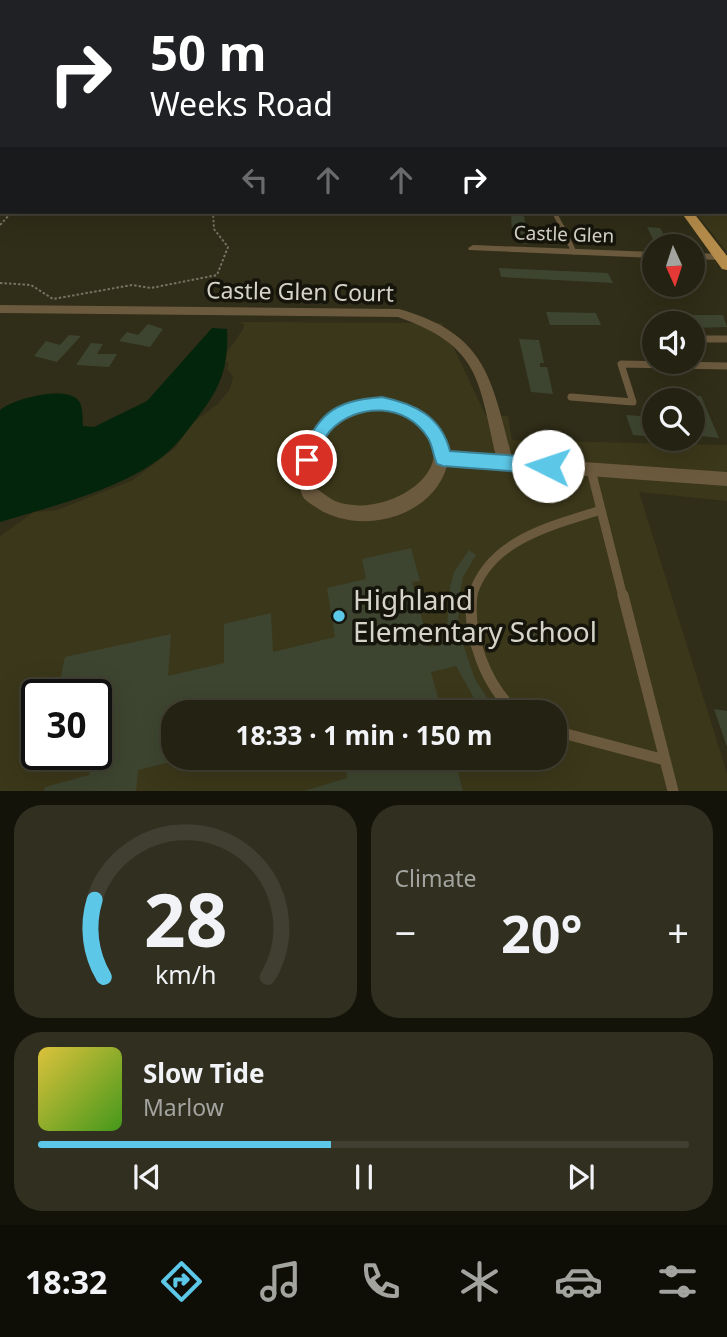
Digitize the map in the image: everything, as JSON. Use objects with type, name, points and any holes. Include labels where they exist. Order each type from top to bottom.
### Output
[{"type":"highway","points":[[689,214],[725,260]]},
{"type":"street","name":"Castle Glen","points":[[473,248],[642,255]]},
{"type":"street","points":[[705,258],[725,260]]},
{"type":"street","name":"Castle Glen Court","points":[[0,309],[399,313],[429,321],[462,342],[480,366],[506,463]]},
{"type":"street","points":[[382,403],[404,408],[424,420],[438,438],[443,459],[436,479],[420,495],[398,508],[366,513],[335,509],[309,493],[307,460],[321,429],[335,416],[358,405],[382,403]]},
{"type":"street","points":[[443,459],[727,479]]},
{"type":"lane","points":[[555,214],[574,252]]},
{"type":"lane","points":[[705,339],[727,339]]},
{"type":"lane","points":[[572,397],[633,402],[621,364],[727,366]]},
{"type":"lane","points":[[591,469],[673,791]]},
{"type":"lane","points":[[507,700],[480,655],[472,619],[472,595],[485,567],[506,549],[544,530],[601,510]]},
{"type":"lane","points":[[567,734],[665,760]]},
{"type":"path","points":[[0,283],[31,285],[53,299],[132,285],[151,288],[217,275],[228,247],[214,229],[213,214]]},
{"type":"shaded area","points":[[697,214],[727,214],[727,252]]},
{"type":"shaded area","name":"Highland Elementary School","points":[[239,322],[442,323],[486,416],[508,416],[512,440],[642,443],[642,451],[705,451],[705,444],[727,445],[727,501],[639,492],[727,773],[727,791],[0,791],[0,536],[34,512],[57,510],[133,480],[176,447],[192,423],[218,404],[230,389],[233,376],[227,369],[229,362],[201,368],[227,352],[244,324]]},
{"type":"shaded area","points":[[212,328],[227,329],[226,355],[221,377],[205,407],[169,451],[152,464],[111,486],[0,522],[0,410],[38,396],[70,395],[81,405],[83,426],[94,427],[147,401]]},
{"type":"building","points":[[511,214],[523,214],[526,226],[530,227],[532,244],[518,243],[516,234],[512,234]]},
{"type":"building","points":[[647,227],[660,228],[664,234],[650,234]]},
{"type":"building","points":[[499,268],[608,273],[613,283],[501,277]]},
{"type":"building","points":[[546,312],[596,313],[601,325],[550,325]]},
{"type":"building","points":[[705,315],[723,315],[727,327],[705,328]]},
{"type":"building","points":[[148,324],[163,329],[150,347],[119,341],[127,332],[138,335]]},
{"type":"building","points":[[69,335],[81,336],[57,362],[34,356],[46,341],[60,345]]},
{"type":"building","points":[[519,339],[539,340],[544,363],[540,363],[540,367],[547,367],[553,394],[531,392]]},
{"type":"building","points":[[91,343],[103,344],[97,354],[117,354],[109,367],[76,365]]},
{"type":"building","points":[[705,405],[719,438],[705,436]]},
{"type":"building","points":[[626,415],[642,416],[642,436],[633,435]]},
{"type":"building","points":[[411,548],[420,581],[412,582],[430,647],[450,643],[447,627],[454,572],[469,550],[476,555],[463,577],[459,596],[458,630],[475,679],[488,700],[475,700],[456,666],[431,672],[439,700],[161,700],[161,764],[138,770],[136,791],[44,791],[45,787],[89,775],[90,770],[112,770],[112,679],[60,679],[65,657],[171,634],[168,676],[224,663],[224,624],[271,613],[273,652],[335,637],[327,588],[366,579],[362,559]]},
{"type":"building","points":[[524,629],[535,633],[533,643],[523,638]]},
{"type":"building","points":[[714,709],[727,711],[727,747]]},
{"type":"building","points":[[346,770],[457,770],[463,791],[304,791],[347,778]]},
{"type":"place","name":"Highland Elementary School","points":[[339,616]]},
{"type":"route","points":[[307,460],[321,429],[335,416],[358,405],[382,403],[404,408],[424,420],[438,438],[443,459],[548,466]]}]
